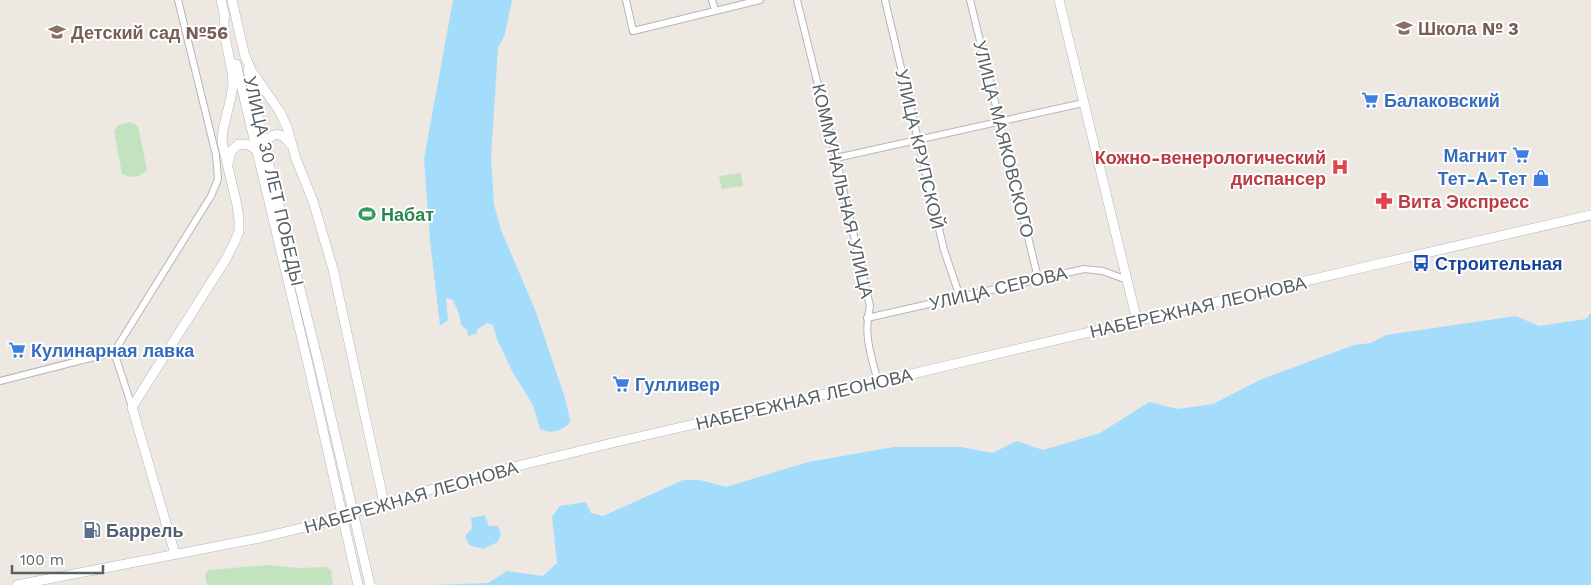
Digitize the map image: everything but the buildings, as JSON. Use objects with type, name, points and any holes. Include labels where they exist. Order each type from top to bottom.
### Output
[{"type":"main road","points":[[221,0],[260,148],[358,585]]},
{"type":"main road","name":"УЛИЦА 30 ЛЕТ ПОБЕДЫ","points":[[232,0],[244,53],[260,148],[318,361],[370,585]]},
{"type":"main road","points":[[1059,0],[1137,321]]},
{"type":"main road","points":[[175,554],[132,407],[235,241],[239,231],[239,220],[222,142],[222,130],[231,97],[232,84],[232,72],[224,32],[224,13]]},
{"type":"main road","name":"УЛИЦА 30 ЛЕТ ПОБЕДЫ","points":[[244,53],[251,70],[280,112],[287,127],[313,201],[333,269],[384,503]]},
{"type":"main road","points":[[260,148],[270,137],[278,134],[287,139],[293,148]]},
{"type":"main road","points":[[228,164],[231,151],[238,144],[260,148]]},
{"type":"main road","name":"НАБЕРЕЖНАЯ ЛЕОНОВА","points":[[17,585],[260,538],[322,523],[485,474],[612,443],[1591,215]]},
{"type":"street","points":[[0,381],[114,352],[211,196],[218,179],[216,155],[178,0]]},
{"type":"street","points":[[626,0],[633,31],[760,0]]},
{"type":"street","points":[[712,0],[715,10]]},
{"type":"street","name":"КОММУНАЛЬНАЯ УЛИЦА","points":[[797,0],[870,306],[867,318],[867,341],[878,382]]},
{"type":"street","name":"УЛИЦА КРУПСКОЙ","points":[[885,0],[944,250],[960,297]]},
{"type":"street","name":"УЛИЦА МАЯКОВСКОГО","points":[[970,0],[1038,278]]},
{"type":"street","points":[[836,158],[918,138],[1083,103]]},
{"type":"street","name":"УЛИЦА СЕРОВА","points":[[867,318],[1084,268],[1103,271],[1127,280]]},
{"type":"street","points":[[114,352],[132,407]]},
{"type":"green space","points":[[130,122],[138,126],[147,170],[135,177],[122,174],[114,131],[118,125]]},
{"type":"green space","points":[[741,173],[743,186],[722,189],[719,176]]},
{"type":"green space","points":[[269,565],[298,568],[326,567],[331,570],[333,585],[207,585],[205,575],[208,570]]},
{"type":"water","points":[[453,0],[512,0],[505,34],[498,48],[491,157],[494,204],[501,230],[536,312],[565,398],[570,420],[568,425],[554,432],[540,429],[533,405],[513,373],[497,339],[493,325],[487,323],[478,329],[476,334],[468,336],[467,330],[461,325],[453,300],[446,298],[448,320],[440,326],[430,240],[424,159]]},
{"type":"water","points":[[1591,313],[1591,585],[430,585],[488,583],[507,571],[543,576],[557,563],[552,517],[560,506],[586,502],[591,513],[603,516],[683,480],[700,480],[726,487],[808,462],[894,447],[962,447],[992,453],[1017,441],[1043,450],[1100,433],[1149,402],[1178,409],[1213,404],[1262,379],[1354,345],[1371,343],[1386,335],[1516,316],[1539,326],[1586,319]]},
{"type":"water","points":[[485,515],[489,526],[498,526],[501,534],[498,542],[483,549],[469,545],[465,536],[472,528],[471,518]]},
{"type":"place","name":"Школа № 3","points":[[1404,28]]},
{"type":"place","name":"Детский сад №56","points":[[57,32]]},
{"type":"place","name":"Балаковский","points":[[1370,100]]},
{"type":"place","name":"Магнит","points":[[1521,155]]},
{"type":"place","name":"Кожно-венерологический диспансер","points":[[1340,167]]},
{"type":"place","name":"Тет-А-Тет","points":[[1541,178]]},
{"type":"place","name":"Вита Экспресс","points":[[1384,201]]},
{"type":"place","name":"Набат","points":[[367,214]]},
{"type":"place","name":"Строительная","points":[[1421,263]]},
{"type":"place","name":"Кулинарная лавка","points":[[17,350]]},
{"type":"place","name":"Гулливер","points":[[621,384]]},
{"type":"place","name":"Баррель","points":[[92,530]]}]
